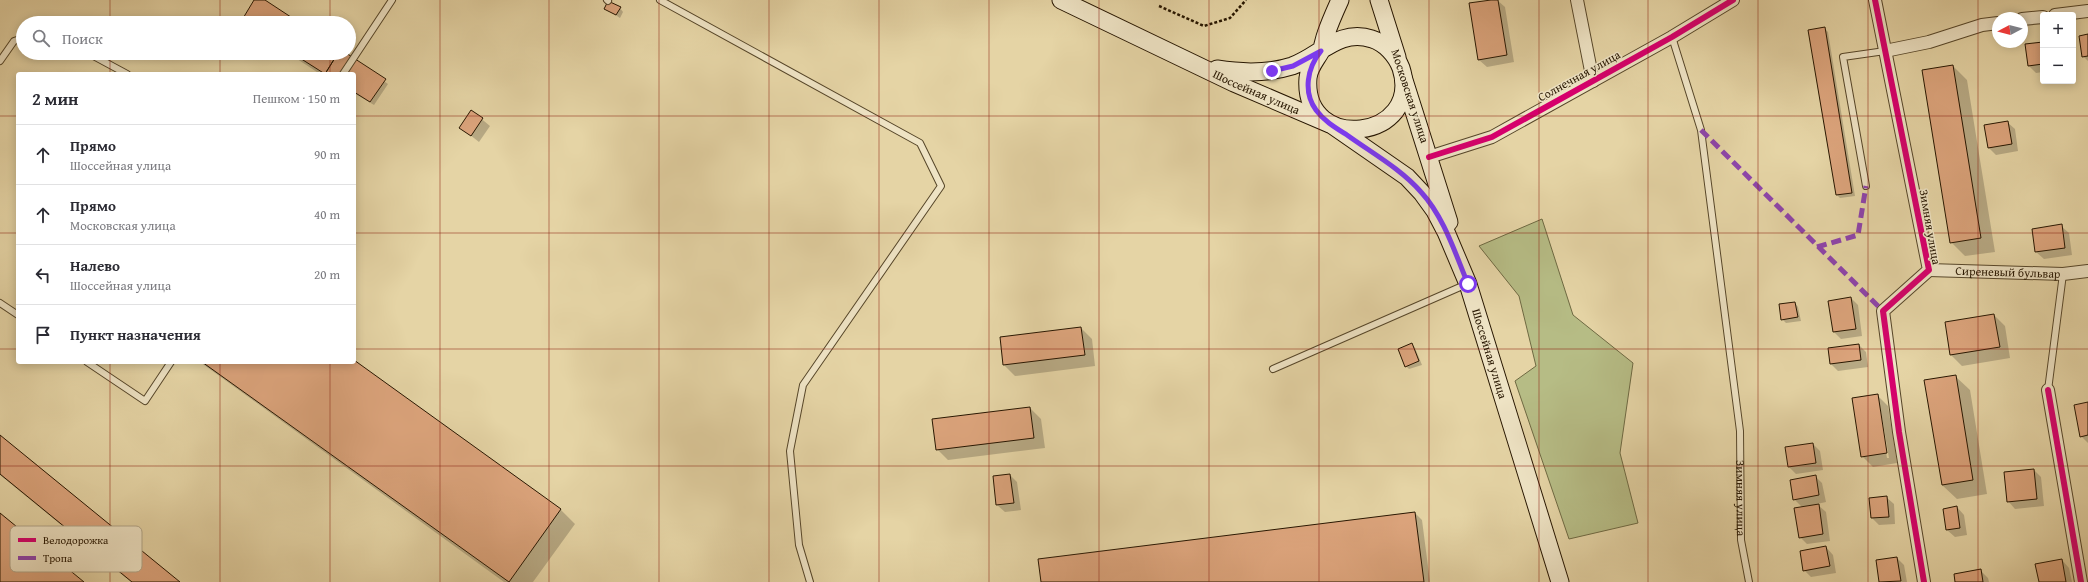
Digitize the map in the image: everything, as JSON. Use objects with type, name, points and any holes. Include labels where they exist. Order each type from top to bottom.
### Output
[{"type":"main road","name":"Шоссейная улица","points":[[1061,0],[1234,83],[1332,125],[1407,177],[1422,193],[1439,218],[1468,284],[1560,582]]},
{"type":"main road","points":[[1321,51],[1340,38],[1363,36],[1374,39],[1384,45],[1393,54],[1401,70],[1403,82],[1402,95],[1394,111],[1380,124],[1370,129],[1357,131],[1343,129],[1332,125],[1316,110],[1308,88],[1312,65],[1321,51],[1340,0]]},
{"type":"main road","name":"Московская улица","points":[[1380,0],[1468,284]]},
{"type":"main road","name":"Шоссейная улица","points":[[1203,67],[1234,72],[1272,71],[1293,66],[1321,51]]},
{"type":"street","points":[[1577,0],[1593,81]]},
{"type":"street","name":"Солнечная улица","points":[[1429,157],[1492,137],[1672,37],[1733,0]]},
{"type":"street","name":"Зимняя улица","points":[[1875,0],[1928,270],[1883,311],[1899,432],[1924,582]]},
{"type":"street","points":[[2074,12],[2088,10]]},
{"type":"street","points":[[2028,18],[2040,16]]},
{"type":"street","points":[[1885,51],[1929,42],[1992,23]]},
{"type":"street","name":"Сиреневый бульвар","points":[[1928,270],[2063,274],[2088,271]]},
{"type":"street","points":[[2048,390],[2080,582]]},
{"type":"lane","points":[[356,54],[392,0]]},
{"type":"lane","points":[[660,0],[920,143],[941,186],[803,385],[790,451],[799,545],[810,582]]},
{"type":"lane","name":"Зимняя улица","points":[[1672,37],[1701,130],[1740,432],[1741,540],[1749,582]]},
{"type":"lane","points":[[0,61],[14,40],[16,40]]},
{"type":"lane","points":[[1866,186],[1843,57],[1885,51]]},
{"type":"lane","points":[[101,60],[123,72]]},
{"type":"lane","points":[[344,72],[352,60]]},
{"type":"lane","points":[[2048,390],[2063,274]]},
{"type":"lane","points":[[1273,369],[1468,284]]},
{"type":"lane","points":[[0,303],[16,314]]},
{"type":"lane","points":[[90,364],[145,401],[171,364]]},
{"type":"path","points":[[1159,6],[1204,26],[1230,18],[1246,0]]},
{"type":"green space","points":[[1542,219],[1573,315],[1633,363],[1620,453],[1638,523],[1569,539],[1515,381],[1536,366],[1519,296],[1479,246]]},
{"type":"building","points":[[254,0],[265,0],[289,16],[244,16]]},
{"type":"building","points":[[1498,0],[1507,55],[1478,60],[1469,3]]},
{"type":"building","points":[[608,1],[621,7],[616,15],[604,9]]},
{"type":"building","points":[[1825,27],[1852,193],[1836,195],[1808,30]]},
{"type":"building","points":[[2088,34],[2088,56],[2082,57],[2079,36]]},
{"type":"building","points":[[2040,42],[2040,64],[2028,66],[2026,48],[2028,48],[2028,44]]},
{"type":"building","points":[[303,60],[334,60],[326,72],[322,72]]},
{"type":"building","points":[[334,60],[356,60],[386,79],[370,102],[356,93],[356,72],[326,72]]},
{"type":"building","points":[[1953,65],[1981,238],[1950,243],[1922,70]]},
{"type":"building","points":[[471,110],[483,118],[471,136],[459,128]]},
{"type":"building","points":[[2008,121],[2012,144],[1988,148],[1984,125]]},
{"type":"building","points":[[2062,224],[2065,248],[2035,252],[2032,229]]},
{"type":"building","points":[[1851,297],[1856,329],[1833,332],[1828,301]]},
{"type":"building","points":[[1795,302],[1798,317],[1781,320],[1779,304]]},
{"type":"building","points":[[1994,314],[2000,347],[1950,355],[1945,322]]},
{"type":"building","points":[[1081,327],[1085,355],[1003,365],[1000,337]]},
{"type":"building","points":[[1412,343],[1419,361],[1405,367],[1398,349]]},
{"type":"building","points":[[1859,344],[1861,360],[1830,364],[1828,348]]},
{"type":"building","points":[[356,361],[561,509],[509,582],[205,364],[356,364]]},
{"type":"building","points":[[1956,375],[1973,480],[1942,485],[1924,380]]},
{"type":"building","points":[[1878,394],[1887,453],[1861,457],[1852,398]]},
{"type":"building","points":[[2088,402],[2088,435],[2080,437],[2074,405]]},
{"type":"building","points":[[1030,407],[1034,438],[936,450],[932,419]]},
{"type":"building","points":[[0,435],[111,526],[64,526],[0,474]]},
{"type":"building","points":[[1813,443],[1816,463],[1788,467],[1785,447]]},
{"type":"building","points":[[2034,469],[2037,499],[2007,502],[2004,472]]},
{"type":"building","points":[[1010,474],[1014,503],[996,505],[993,476]]},
{"type":"building","points":[[1816,475],[1819,495],[1793,500],[1790,480]]},
{"type":"building","points":[[1887,496],[1889,517],[1871,518],[1869,498]]},
{"type":"building","points":[[1819,504],[1823,534],[1799,538],[1794,508]]},
{"type":"building","points":[[1957,506],[1960,528],[1946,530],[1943,509]]},
{"type":"building","points":[[1415,512],[1424,582],[1041,582],[1038,559]]},
{"type":"building","points":[[0,513],[16,526],[10,526],[10,572],[72,572],[84,582],[0,582]]},
{"type":"building","points":[[1826,546],[1830,566],[1803,571],[1800,551]]},
{"type":"building","points":[[142,551],[180,582],[132,582],[120,572],[142,572]]},
{"type":"building","points":[[1897,557],[1901,581],[1879,582],[1876,560]]},
{"type":"building","points":[[2062,559],[2066,582],[2039,582],[2035,564]]},
{"type":"building","points":[[1981,569],[1983,582],[1955,582],[1954,574]]},
{"type":"marked path","points":[[1701,130],[1883,311]]},
{"type":"marked path","points":[[1817,247],[1858,235],[1866,186]]},
{"type":"cycle path","points":[[1429,157],[1492,137],[1672,37],[1733,0]]},
{"type":"cycle path","points":[[1875,0],[1929,270],[1883,311],[1899,432],[1924,582]]},
{"type":"cycle path","points":[[2048,390],[2081,582]]},
{"type":"route","points":[[1272,71],[1293,66],[1321,51],[1312,65],[1308,77],[1308,88],[1316,110],[1332,125],[1407,177],[1422,193],[1435,211],[1446,232],[1468,284]]}]
